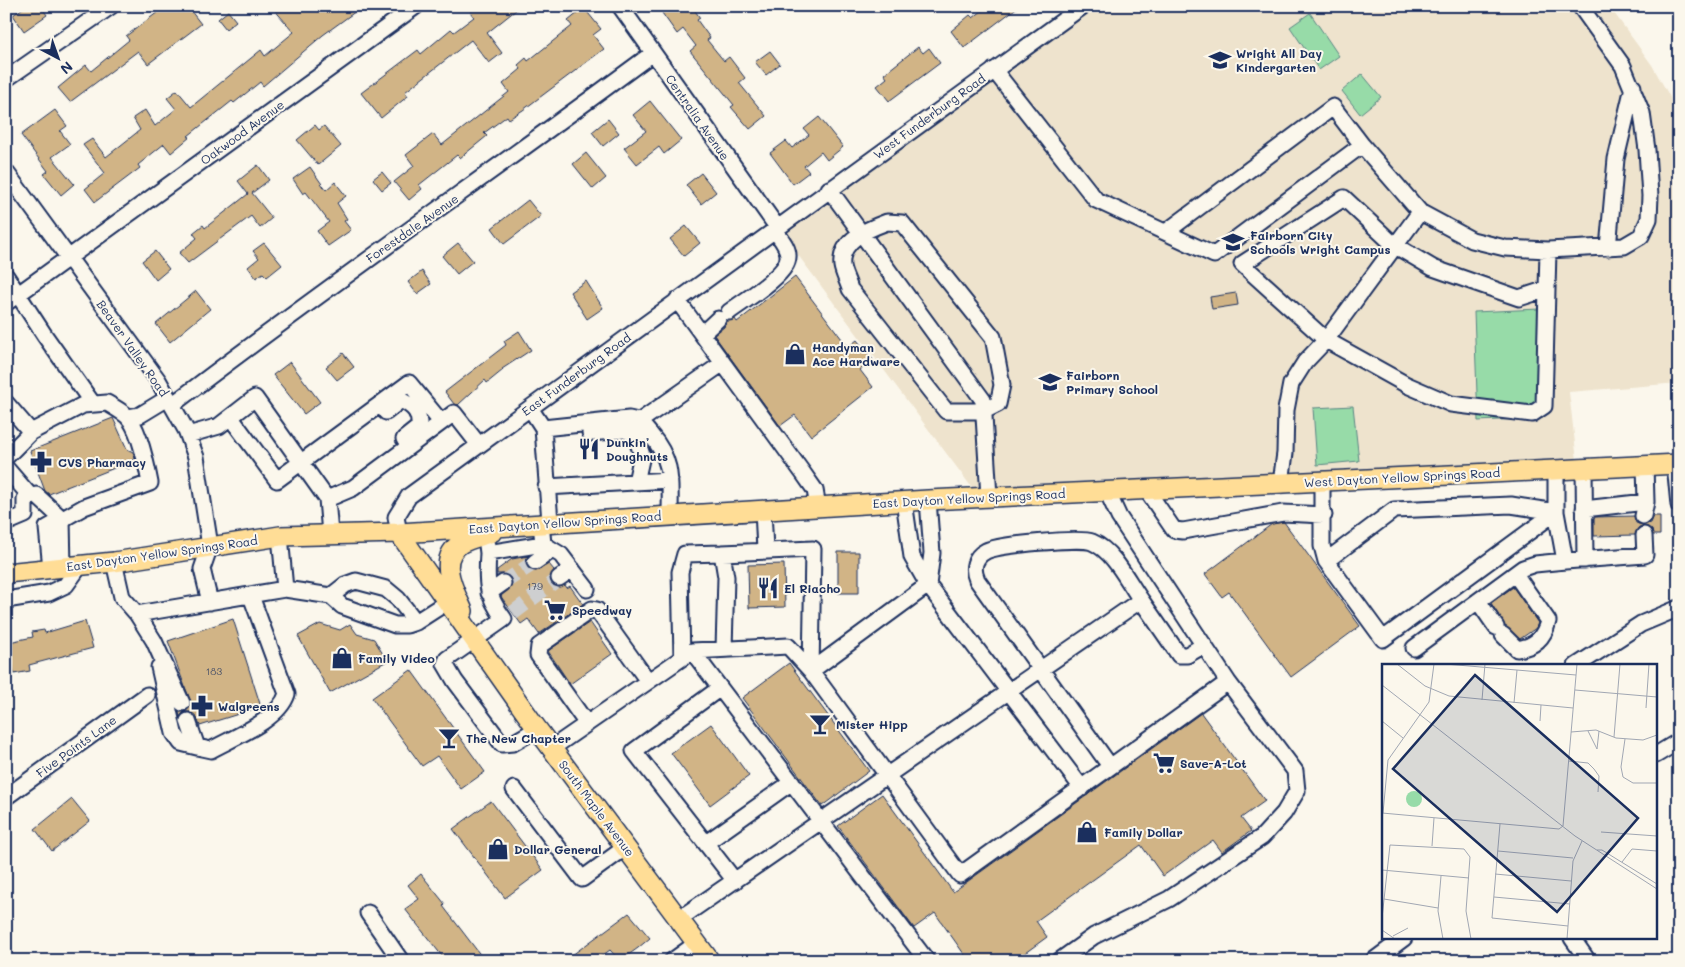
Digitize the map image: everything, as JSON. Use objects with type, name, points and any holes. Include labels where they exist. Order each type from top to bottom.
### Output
[{"type":"main road","name":"West Dayton Yellow Springs Road","points":[[1126,490],[1677,464]]},
{"type":"main road","name":"East Dayton Yellow Springs Road","points":[[6,573],[114,562],[280,536],[398,533],[511,524],[1126,490]]},
{"type":"main road","points":[[474,640],[449,577],[448,568],[451,554],[458,546],[511,524]]},
{"type":"main road","name":"South Maple Avenue","points":[[398,533],[537,729],[710,961]]},
{"type":"street","points":[[6,79],[110,6]]},
{"type":"street","name":"Oakwood Avenue","points":[[12,299],[416,6]]},
{"type":"street","name":"Centralia Avenue","points":[[620,6],[775,228],[786,248],[788,257],[783,270],[702,334]]},
{"type":"street","name":"West Funderburg Road","points":[[775,228],[1083,6]]},
{"type":"street","points":[[1166,232],[1333,107],[1362,145],[1420,212],[1472,240],[1488,245],[1548,250],[1624,246],[1641,236],[1649,219],[1647,150],[1642,113],[1623,66],[1580,6]]},
{"type":"street","name":"Forestdale Avenue","points":[[128,417],[140,415],[170,401],[502,165],[653,53]]},
{"type":"street","points":[[994,70],[1096,200],[1214,255],[1362,145]]},
{"type":"street","points":[[1608,248],[1616,159],[1633,87]]},
{"type":"street","name":"Beaver Valley Road","points":[[6,172],[170,401],[188,436],[196,457],[210,546]]},
{"type":"street","points":[[829,189],[983,400],[989,497]]},
{"type":"street","points":[[1547,289],[1519,298],[1433,268],[1394,245],[1344,198],[1242,264],[1326,340],[1407,385],[1451,404],[1532,414],[1544,406],[1547,289],[1548,250]]},
{"type":"street","points":[[1281,483],[1285,453],[1286,410],[1291,384],[1305,362],[1326,340],[1420,212]]},
{"type":"street","points":[[887,222],[902,223],[993,337],[1002,385],[998,404],[984,411],[946,411],[850,289],[842,265],[846,247],[860,232],[887,222]]},
{"type":"street","name":"East Funderburg Road","points":[[398,533],[396,517],[408,496],[775,228]]},
{"type":"street","points":[[6,276],[12,299],[93,404]]},
{"type":"street","points":[[677,300],[815,490],[818,506]]},
{"type":"street","points":[[640,421],[723,363]]},
{"type":"street","points":[[231,418],[277,480],[409,383],[441,422]]},
{"type":"street","points":[[188,436],[219,426],[255,398],[327,499],[330,534]]},
{"type":"street","points":[[320,449],[335,449],[401,400],[412,406],[420,416],[419,427],[391,450],[386,464]]},
{"type":"street","points":[[6,403],[31,432]]},
{"type":"street","points":[[6,457],[31,432],[83,405],[107,403],[128,417],[146,460],[150,483],[84,507],[47,528],[64,567],[66,585],[49,592],[6,600]]},
{"type":"street","points":[[530,408],[542,428],[546,487],[545,523],[547,547],[534,562]]},
{"type":"street","points":[[327,499],[353,488],[454,413],[479,445]]},
{"type":"street","points":[[542,428],[629,419],[640,421],[664,453],[668,462],[670,515]]},
{"type":"street","points":[[590,433],[624,430],[635,434],[642,454],[636,482]]},
{"type":"street","points":[[1677,464],[1679,506]]},
{"type":"street","points":[[1584,508],[1644,509],[1645,465]]},
{"type":"street","points":[[6,468],[33,496],[62,519]]},
{"type":"street","points":[[1584,468],[1585,560]]},
{"type":"street","points":[[1556,470],[1556,512],[1564,561]]},
{"type":"street","points":[[546,487],[670,480]]},
{"type":"street","points":[[1322,482],[1324,516],[1322,546],[1326,561],[1383,639],[1556,512]]},
{"type":"street","points":[[1146,489],[1174,530],[1183,531],[1283,513],[1324,516]]},
{"type":"street","points":[[1059,961],[1094,936],[1169,899],[1262,837],[1284,813],[1297,791],[1295,771],[1228,682],[1119,517],[1107,491]]},
{"type":"street","points":[[6,523],[25,515],[25,499],[33,496]]},
{"type":"street","points":[[811,671],[928,585],[932,553],[928,500]]},
{"type":"street","points":[[904,501],[912,557],[928,585],[1082,788]]},
{"type":"street","points":[[1326,561],[1394,510],[1511,505],[1556,512]]},
{"type":"street","points":[[763,510],[766,550]]},
{"type":"street","points":[[486,534],[488,553],[486,579],[491,601],[508,616],[447,659],[445,664],[455,681],[502,744],[512,743],[537,729]]},
{"type":"street","points":[[1414,648],[1522,568],[1535,564],[1645,555],[1644,535]]},
{"type":"street","points":[[280,536],[285,589]]},
{"type":"street","points":[[1110,766],[974,572],[974,564],[986,551],[1076,540],[1092,542],[1110,556],[1179,656],[1187,655],[1204,645]]},
{"type":"street","points":[[210,546],[202,569],[210,602]]},
{"type":"street","points":[[488,553],[547,547],[562,555],[588,588]]},
{"type":"street","points":[[811,671],[813,549],[685,554],[680,572],[687,654],[720,688],[928,961]]},
{"type":"street","points":[[722,553],[726,577],[724,649]]},
{"type":"street","points":[[114,562],[122,598],[137,614],[154,640],[182,704]]},
{"type":"street","points":[[560,578],[572,569]]},
{"type":"street","points":[[1478,601],[1516,649],[1526,648],[1538,641],[1546,631],[1548,621],[1515,574]]},
{"type":"street","points":[[331,596],[345,585],[356,581],[386,589],[398,599],[416,622]]},
{"type":"street","points":[[489,593],[503,583]]},
{"type":"street","points":[[137,614],[285,589],[331,596],[342,606],[395,625],[416,622],[447,602]]},
{"type":"street","points":[[154,640],[166,704],[174,733],[181,743],[211,750],[273,715],[284,704],[287,694],[251,596]]},
{"type":"street","points":[[679,919],[888,777],[1141,600]]},
{"type":"street","points":[[1579,664],[1641,624],[1679,608]]},
{"type":"street","points":[[587,724],[538,655],[539,646],[592,609],[597,610],[648,682]]},
{"type":"street","points":[[552,748],[687,654],[724,649],[788,646],[811,671],[960,875],[1228,682]]},
{"type":"street","points":[[720,688],[634,751],[735,881]]},
{"type":"street","name":"Five Points Lane","points":[[6,797],[147,695]]},
{"type":"street","points":[[188,721],[197,747]]},
{"type":"street","points":[[1658,754],[1679,741]]},
{"type":"street","points":[[706,843],[792,782]]},
{"type":"street","points":[[514,788],[582,879],[626,847]]},
{"type":"street","points":[[368,913],[401,961]]},
{"type":"street","points":[[1373,961],[1401,940]]},
{"type":"street","points":[[1573,940],[1588,961]]},
{"type":"street","points":[[672,961],[697,943]]},
{"type":"shaded area","name":"Fairborn City Schools Wright Campus","points":[[1083,6],[1609,6],[1652,65],[1671,99],[1679,257],[1679,383],[1569,392],[1578,469],[979,497],[777,227]]},
{"type":"green space","points":[[1310,13],[1339,56],[1319,70],[1290,27]]},
{"type":"green space","points":[[1362,74],[1381,97],[1360,114],[1342,91]]},
{"type":"green space","points":[[1539,309],[1543,418],[1478,421],[1474,312]]},
{"type":"green space","points":[[1353,406],[1359,461],[1317,465],[1313,408]]},
{"type":"building","points":[[26,6],[41,6],[47,15],[24,31],[13,15]]},
{"type":"building","points":[[166,6],[187,6],[201,24],[148,64],[138,51],[70,102],[58,88],[86,65],[91,71],[129,40],[126,36]]},
{"type":"building","points":[[271,6],[363,6],[323,35],[263,86],[260,82],[234,103],[232,101],[188,136],[190,137],[171,153],[164,144],[138,165],[140,168],[95,202],[85,189],[105,173],[83,145],[92,139],[106,157],[140,130],[133,118],[145,110],[155,126],[176,109],[167,98],[177,90],[191,107],[261,50],[265,56],[294,32]]},
{"type":"building","points":[[478,6],[521,6],[487,33],[502,53],[489,63],[471,40],[405,92],[408,96],[381,118],[361,93],[418,50],[421,54],[451,29],[454,32],[474,17],[470,12]]},
{"type":"building","points":[[671,6],[692,6],[700,18],[697,20],[710,38],[707,40],[724,61],[729,57],[745,78],[739,83],[766,116],[750,129],[731,107],[734,105],[690,51],[696,46],[683,29],[677,34],[662,13]]},
{"type":"building","points":[[988,6],[1019,6],[964,48],[951,31],[970,15],[973,18]]},
{"type":"building","points":[[584,8],[601,29],[593,35],[604,49],[523,110],[509,119],[507,116],[484,133],[487,136],[460,158],[457,155],[419,185],[422,189],[409,200],[394,182],[414,166],[406,155],[433,134],[442,145],[509,92],[503,84],[521,69],[518,65],[526,58],[528,61],[572,26],[568,21]]},
{"type":"building","points":[[228,11],[236,21],[226,29],[218,19]]},
{"type":"building","points":[[918,47],[923,53],[929,48],[940,63],[889,101],[877,86],[887,78],[884,74]]},
{"type":"building","points":[[770,51],[780,64],[766,75],[755,62]]},
{"type":"building","points":[[650,101],[681,140],[664,154],[659,147],[637,164],[624,148],[646,131],[633,115]]},
{"type":"building","points":[[55,110],[67,126],[60,131],[70,144],[52,157],[74,184],[61,195],[44,174],[48,171],[21,135]]},
{"type":"building","points":[[819,117],[843,147],[827,160],[821,152],[804,166],[809,172],[793,184],[770,153],[786,141],[792,148],[809,135],[804,129]]},
{"type":"building","points":[[608,119],[619,133],[603,146],[592,132]]},
{"type":"building","points":[[315,125],[319,130],[324,126],[341,146],[318,165],[297,140]]},
{"type":"building","points":[[586,153],[606,178],[593,189],[573,164]]},
{"type":"building","points":[[258,165],[269,180],[252,193],[272,218],[260,228],[251,216],[188,263],[179,253],[197,238],[193,233],[203,225],[205,228],[248,194],[238,181]]},
{"type":"building","points":[[310,167],[326,190],[335,182],[346,196],[337,203],[347,219],[344,221],[351,230],[328,246],[317,231],[329,222],[306,192],[303,194],[293,179]]},
{"type":"building","points":[[382,172],[391,183],[382,190],[373,179]]},
{"type":"building","points":[[701,173],[716,192],[701,204],[686,185]]},
{"type":"building","points":[[528,200],[541,216],[504,244],[492,228]]},
{"type":"building","points":[[686,226],[700,243],[684,256],[670,239]]},
{"type":"building","points":[[264,243],[282,265],[267,277],[263,273],[256,278],[248,267],[259,258],[253,251]]},
{"type":"building","points":[[458,243],[473,261],[457,274],[442,256]]},
{"type":"building","points":[[155,251],[169,269],[156,280],[142,261]]},
{"type":"building","points":[[422,271],[431,284],[417,294],[408,282]]},
{"type":"building","name":"Handyman Ace Hardware","points":[[795,277],[848,347],[857,340],[873,360],[860,370],[873,387],[811,436],[795,415],[780,426],[714,335],[724,327],[727,321],[735,319],[737,322]]},
{"type":"building","points":[[586,281],[603,308],[587,319],[570,292]]},
{"type":"building","points":[[196,291],[210,309],[170,342],[156,324]]},
{"type":"building","points":[[1236,293],[1238,305],[1212,309],[1210,297]]},
{"type":"building","points":[[519,331],[531,350],[502,369],[487,383],[485,380],[458,405],[454,404],[445,392],[506,345],[504,341]]},
{"type":"building","points":[[343,353],[354,367],[337,380],[326,367]]},
{"type":"building","points":[[290,362],[320,402],[304,414],[273,375]]},
{"type":"building","name":"CVS Pharmacy","points":[[113,418],[127,449],[133,452],[135,457],[129,469],[122,465],[49,494],[45,491],[30,451]]},
{"type":"building","points":[[1634,516],[1636,523],[1642,525],[1650,523],[1653,516],[1660,516],[1660,535],[1653,535],[1652,530],[1644,526],[1639,527],[1635,535],[1594,536],[1594,517]]},
{"type":"building","points":[[1284,522],[1360,626],[1291,677],[1229,592],[1222,597],[1205,574],[1272,524]]},
{"type":"building","points":[[838,552],[859,552],[859,593],[838,593]]},
{"type":"building","name":"Speedway","points":[[528,556],[526,562],[528,568],[536,571],[549,564],[554,570],[550,578],[552,584],[559,587],[565,585],[567,588],[570,586],[583,604],[539,634],[528,619],[521,624],[502,598],[501,596],[512,586],[510,577],[506,574],[497,574],[497,570],[512,559]]},
{"type":"building","points":[[784,564],[785,607],[749,608],[748,565]]},
{"type":"building","points":[[1513,587],[1538,623],[1536,628],[1520,639],[1505,626],[1491,603]]},
{"type":"building","name":"Walgreens","points":[[233,619],[261,707],[200,726],[197,718],[190,712],[184,712],[180,717],[179,712],[186,711],[191,703],[168,641]]},
{"type":"building","points":[[85,621],[93,648],[29,665],[30,671],[14,674],[9,642],[33,637],[32,632],[44,630],[45,633]]},
{"type":"building","points":[[590,622],[612,654],[570,684],[548,651]]},
{"type":"building","points":[[320,624],[340,630],[350,624],[357,634],[374,639],[387,661],[330,693],[298,636]]},
{"type":"building","points":[[789,663],[869,771],[822,806],[742,698]]},
{"type":"building","points":[[411,670],[485,772],[461,789],[437,756],[422,766],[372,698]]},
{"type":"building","points":[[1201,713],[1265,801],[1241,818],[1251,831],[1222,852],[1213,840],[1163,876],[1141,845],[1036,921],[1047,937],[1014,961],[969,961],[935,913],[914,928],[838,826],[882,794],[953,892]]},
{"type":"building","points":[[711,724],[749,776],[710,805],[671,753]]},
{"type":"building","points":[[72,799],[90,821],[52,851],[35,829]]},
{"type":"building","name":"Dollar General","points":[[491,801],[543,870],[505,898],[453,829]]},
{"type":"building","points":[[421,874],[445,904],[443,906],[485,961],[446,961],[405,909],[419,899],[408,885]]},
{"type":"building","points":[[629,913],[650,938],[638,948],[620,961],[610,950],[595,961],[564,961]]},
{"type":"tunnel","points":[[503,583],[535,562]]},
{"type":"tunnel","points":[[513,613],[559,578]]},
{"type":"place","name":"Wright All Day Kindergarten","points":[[1220,60]]},
{"type":"place","name":"Fairborn City Schools Wright Campus","points":[[1233,242]]},
{"type":"place","name":"Handyman Ace Hardware","points":[[795,354]]},
{"type":"place","name":"Fairborn Primary School","points":[[1050,382]]},
{"type":"place","name":"Dunkin’ Doughnuts","points":[[589,449]]},
{"type":"place","name":"CVS Pharmacy","points":[[41,462]]},
{"type":"place","name":"El Riacho","points":[[768,588]]},
{"type":"place","name":"Speedway","points":[[555,610]]},
{"type":"place","name":"Family Video","points":[[342,658]]},
{"type":"place","name":"Walgreens","points":[[202,706]]},
{"type":"place","name":"Mister Hipp","points":[[820,724]]},
{"type":"place","name":"The New Chapter","points":[[449,738]]},
{"type":"place","name":"Save-A-Lot","points":[[1164,763]]},
{"type":"place","name":"Family Dollar","points":[[1087,832]]},
{"type":"place","name":"Dollar General","points":[[498,849]]}]
